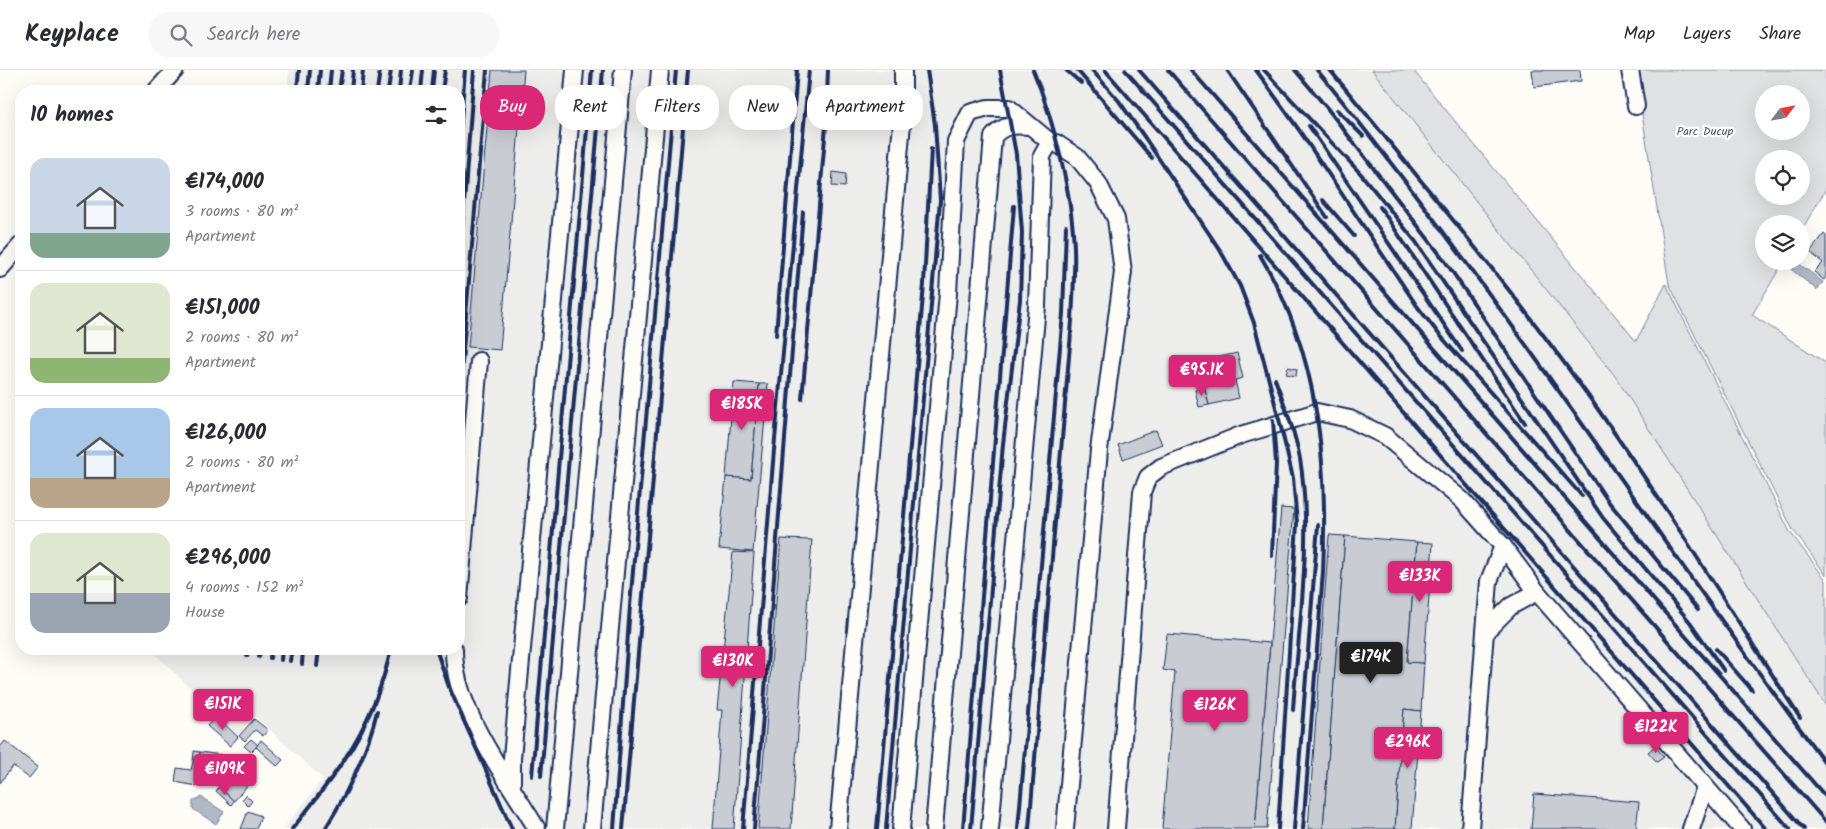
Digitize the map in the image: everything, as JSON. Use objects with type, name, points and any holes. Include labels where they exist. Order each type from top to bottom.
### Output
[{"type":"street","points":[[161,85],[175,70]]},
{"type":"street","points":[[512,786],[512,758],[575,70]]},
{"type":"street","points":[[555,829],[623,70]]},
{"type":"street","points":[[592,829],[660,70]]},
{"type":"street","points":[[838,829],[903,112],[903,70]]},
{"type":"street","points":[[1630,70],[1636,106]]},
{"type":"street","points":[[901,829],[947,302],[956,141],[970,113],[988,108],[1009,108],[1050,142],[1056,142],[1077,157],[1098,183],[1116,219],[1123,272],[1099,450],[1065,829]]},
{"type":"street","points":[[934,829],[993,137],[999,129],[1011,125],[1030,126]]},
{"type":"street","points":[[990,829],[1037,306],[1042,156],[1050,142]]},
{"type":"street","points":[[0,269],[15,252]]},
{"type":"street","points":[[465,527],[479,361]]},
{"type":"street","points":[[1116,829],[1142,492],[1148,477],[1160,467],[1242,434],[1317,412],[1350,420],[1385,436],[1462,500],[1503,546],[1537,592],[1742,829]]},
{"type":"street","points":[[1470,829],[1489,581],[1503,546]]},
{"type":"street","points":[[1485,632],[1511,606],[1537,592]]},
{"type":"street","points":[[455,655],[458,683],[472,720],[537,829]]},
{"type":"street","points":[[1691,829],[1704,787]]},
{"type":"shaded area","points":[[289,70],[1372,70],[1615,376],[1826,706],[1826,829],[283,829],[323,779],[255,716],[238,735],[156,655],[465,655],[465,85],[288,85]]},
{"type":"shaded area","points":[[1792,270],[1807,270],[1823,282],[1817,290]]},
{"type":"shaded area","points":[[201,797],[224,812],[216,824],[193,809],[193,801]]},
{"type":"green space","points":[[1372,70],[1413,70],[1636,341],[1666,284],[1790,532],[1826,580],[1826,706],[1615,376]]},
{"type":"green space","name":"Parc Ducup","points":[[1635,70],[1826,70],[1826,189],[1810,216],[1755,215],[1755,270],[1779,270],[1752,315],[1826,363],[1826,575],[1793,530],[1669,284]]},
{"type":"building","points":[[492,70],[524,70],[523,85],[491,85]]},
{"type":"building","points":[[1532,70],[1580,70],[1581,81],[1534,87]]},
{"type":"building","points":[[487,130],[519,130],[500,350],[468,347]]},
{"type":"building","points":[[833,172],[846,174],[845,187],[832,186]]},
{"type":"building","points":[[1824,234],[1826,236],[1826,277],[1824,280],[1814,272],[1823,263],[1810,252]]},
{"type":"building","points":[[1237,353],[1243,378],[1235,380],[1239,398],[1209,405],[1198,362]]},
{"type":"building","points":[[1288,367],[1297,369],[1296,376],[1286,374]]},
{"type":"building","points":[[734,382],[759,384],[751,479],[726,477]]},
{"type":"building","points":[[759,384],[768,384],[753,552],[719,549],[726,477],[751,479]]},
{"type":"building","points":[[1204,387],[1209,405],[1199,407],[1195,390]]},
{"type":"building","points":[[1156,430],[1162,444],[1123,459],[1118,445]]},
{"type":"building","points":[[1281,508],[1294,509],[1267,829],[1255,829]]},
{"type":"building","points":[[1329,535],[1345,536],[1323,829],[1308,829]]},
{"type":"building","points":[[1345,536],[1417,542],[1407,662],[1424,663],[1421,711],[1404,709],[1395,829],[1323,829]]},
{"type":"building","points":[[781,539],[812,540],[791,829],[758,829]]},
{"type":"building","points":[[1417,542],[1433,543],[1424,663],[1407,662]]},
{"type":"building","points":[[733,552],[754,553],[734,829],[713,829],[722,710],[717,710]]},
{"type":"building","points":[[1167,634],[1270,643],[1255,829],[1162,829],[1175,672],[1163,670]]},
{"type":"building","points":[[1404,709],[1421,711],[1412,829],[1395,829]]},
{"type":"building","points":[[216,716],[238,737],[230,746],[207,726]]},
{"type":"building","points":[[254,719],[268,730],[263,736],[255,730],[245,741],[239,736]]},
{"type":"building","points":[[251,739],[258,745],[251,752],[244,746]]},
{"type":"building","points":[[261,740],[283,760],[277,766],[256,747]]},
{"type":"building","points":[[5,741],[38,767],[29,778],[13,766],[0,783],[0,747]]},
{"type":"building","points":[[1655,746],[1664,757],[1657,762],[1648,752]]},
{"type":"building","points":[[194,751],[200,752],[199,763],[193,762]]},
{"type":"building","points":[[200,752],[222,755],[221,764],[227,765],[234,756],[248,770],[240,780],[247,786],[234,801],[219,787],[224,781],[218,776],[218,772],[214,771],[212,779],[199,777],[197,786],[175,782],[177,768],[191,770],[193,762],[199,763]]},
{"type":"building","points":[[199,777],[212,779],[211,785],[198,783]]},
{"type":"building","points":[[219,787],[234,801],[231,805],[216,791]]},
{"type":"building","points":[[1534,794],[1639,802],[1636,829],[1531,829]]},
{"type":"building","points":[[246,795],[252,801],[248,806],[242,800]]},
{"type":"building","points":[[248,811],[261,816],[256,829],[241,829]]},
{"type":"railway","points":[[298,85],[299,70]]},
{"type":"railway","points":[[309,85],[310,70]]},
{"type":"railway","points":[[319,85],[320,70]]},
{"type":"railway","points":[[330,85],[331,70]]},
{"type":"railway","points":[[340,85],[342,70]]},
{"type":"railway","points":[[352,85],[353,70]]},
{"type":"railway","points":[[362,85],[363,70]]},
{"type":"railway","points":[[378,85],[380,70]]},
{"type":"railway","points":[[389,85],[391,70]]},
{"type":"railway","points":[[400,85],[401,70]]},
{"type":"railway","points":[[411,85],[413,70]]},
{"type":"railway","points":[[422,85],[423,70]]},
{"type":"railway","points":[[433,85],[434,70]]},
{"type":"railway","points":[[443,85],[445,70]]},
{"type":"railway","points":[[464,85],[465,70]]},
{"type":"railway","points":[[465,191],[474,70]]},
{"type":"railway","points":[[465,327],[487,70]]},
{"type":"railway","points":[[532,776],[592,70]]},
{"type":"railway","points":[[541,776],[603,70]]},
{"type":"railway","points":[[614,829],[630,606],[676,70]]},
{"type":"railway","points":[[623,829],[688,70]]},
{"type":"railway","points":[[776,335],[797,70]]},
{"type":"railway","points":[[743,829],[774,450],[809,70]]},
{"type":"railway","points":[[802,399],[826,126],[828,70]]},
{"type":"railway","points":[[886,829],[940,200],[935,125],[927,70]]},
{"type":"railway","points":[[971,829],[1003,444],[1020,300],[1022,232],[1016,154],[1000,70]]},
{"type":"railway","points":[[1029,829],[1072,321],[1074,266],[1073,227],[1066,181],[1055,134],[1033,70]]},
{"type":"railway","points":[[1066,70],[1081,83]]},
{"type":"railway","points":[[1077,70],[1152,158]]},
{"type":"railway","points":[[1092,70],[1119,101],[1145,138],[1220,250],[1240,286],[1254,323],[1280,423],[1293,478],[1297,523],[1278,829]]},
{"type":"railway","points":[[1105,70],[1766,829]]},
{"type":"railway","points":[[1125,70],[1790,829]]},
{"type":"railway","points":[[1139,70],[1804,829]]},
{"type":"railway","points":[[1168,70],[1826,822]]},
{"type":"railway","points":[[1191,70],[1826,797]]},
{"type":"railway","points":[[1227,70],[1327,217]]},
{"type":"railway","points":[[1256,70],[1299,130],[1417,306],[1438,333],[1582,496]]},
{"type":"railway","points":[[1264,70],[1361,174],[1416,242],[1603,518],[1690,622],[1724,671]]},
{"type":"railway","points":[[1295,70],[1327,108],[1445,261],[1608,501],[1698,610]]},
{"type":"railway","points":[[1317,70],[1384,154],[1513,326],[1826,764]]},
{"type":"railway","points":[[1330,70],[1533,321],[1597,408],[1649,484],[1800,718]]},
{"type":"railway","points":[[1337,110],[1363,136]]},
{"type":"railway","points":[[1309,126],[1462,351]]},
{"type":"railway","points":[[877,829],[924,284],[931,149]]},
{"type":"railway","points":[[1323,200],[1354,236]]},
{"type":"railway","points":[[963,829],[1014,206]]},
{"type":"railway","points":[[1380,207],[1525,423]]},
{"type":"railway","points":[[754,829],[803,212]]},
{"type":"railway","points":[[1018,829],[1063,313],[1066,226]]},
{"type":"railway","points":[[1260,255],[1280,292],[1295,330],[1316,408],[1321,448],[1324,489],[1323,572],[1303,829]]},
{"type":"railway","points":[[1275,379],[1295,439],[1304,489],[1305,551],[1293,710]]},
{"type":"railway","points":[[1272,556],[1276,463],[1273,420]]},
{"type":"railway","points":[[1294,829],[1318,525]]},
{"type":"railway","points":[[1716,649],[1752,690]]},
{"type":"railway","points":[[281,655],[281,660]]},
{"type":"railway","points":[[290,661],[291,655]]},
{"type":"railway","points":[[302,664],[303,655]]},
{"type":"railway","points":[[317,666],[318,655]]},
{"type":"railway","points":[[292,829],[340,766],[365,724],[384,676],[389,655]]},
{"type":"railway","points":[[438,655],[449,687],[512,829]]},
{"type":"railway","points":[[325,829],[356,772],[368,742],[377,711]]}]
